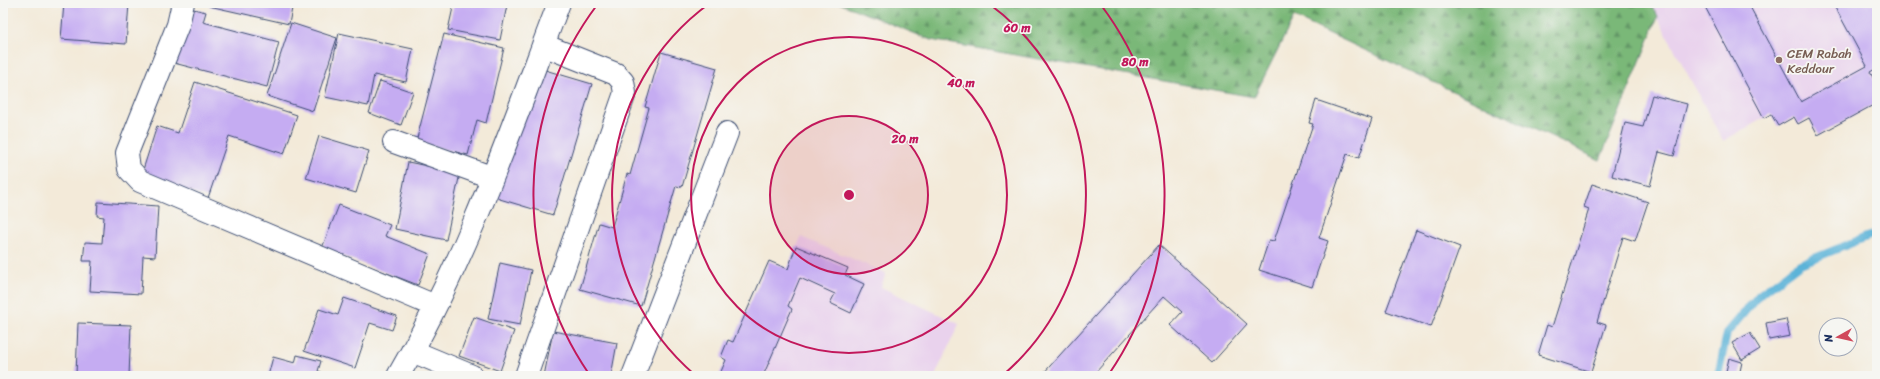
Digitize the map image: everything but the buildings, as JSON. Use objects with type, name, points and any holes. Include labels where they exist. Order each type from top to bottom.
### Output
[{"type":"street","points":[[183,3],[178,24],[127,153],[130,169],[134,175],[140,181],[435,306]]},
{"type":"street","points":[[398,376],[460,256],[559,3]]},
{"type":"street","points":[[526,376],[625,94],[623,82],[616,74],[543,45]]},
{"type":"street","points":[[633,376],[727,133]]},
{"type":"street","points":[[394,142],[491,177]]},
{"type":"street","points":[[412,351],[472,376]]},
{"type":"shaded area","name":"CEM Rabah Keddour","points":[[1650,3],[1877,3],[1877,103],[1809,118],[1798,124],[1794,117],[1771,114],[1723,141]]},
{"type":"shaded area","points":[[801,237],[886,273],[881,287],[959,324],[935,376],[719,376],[726,360],[721,357],[728,340],[733,342],[769,261],[788,269]]},
{"type":"green space","points":[[839,3],[1650,3],[1658,17],[1600,160],[1294,17],[1254,97],[931,40]]},
{"type":"waterway","points":[[1718,376],[1727,333],[1759,295],[1800,264],[1869,236],[1877,235]]},
{"type":"place","name":"CEM Rabah Keddour","points":[[1779,60]]}]
